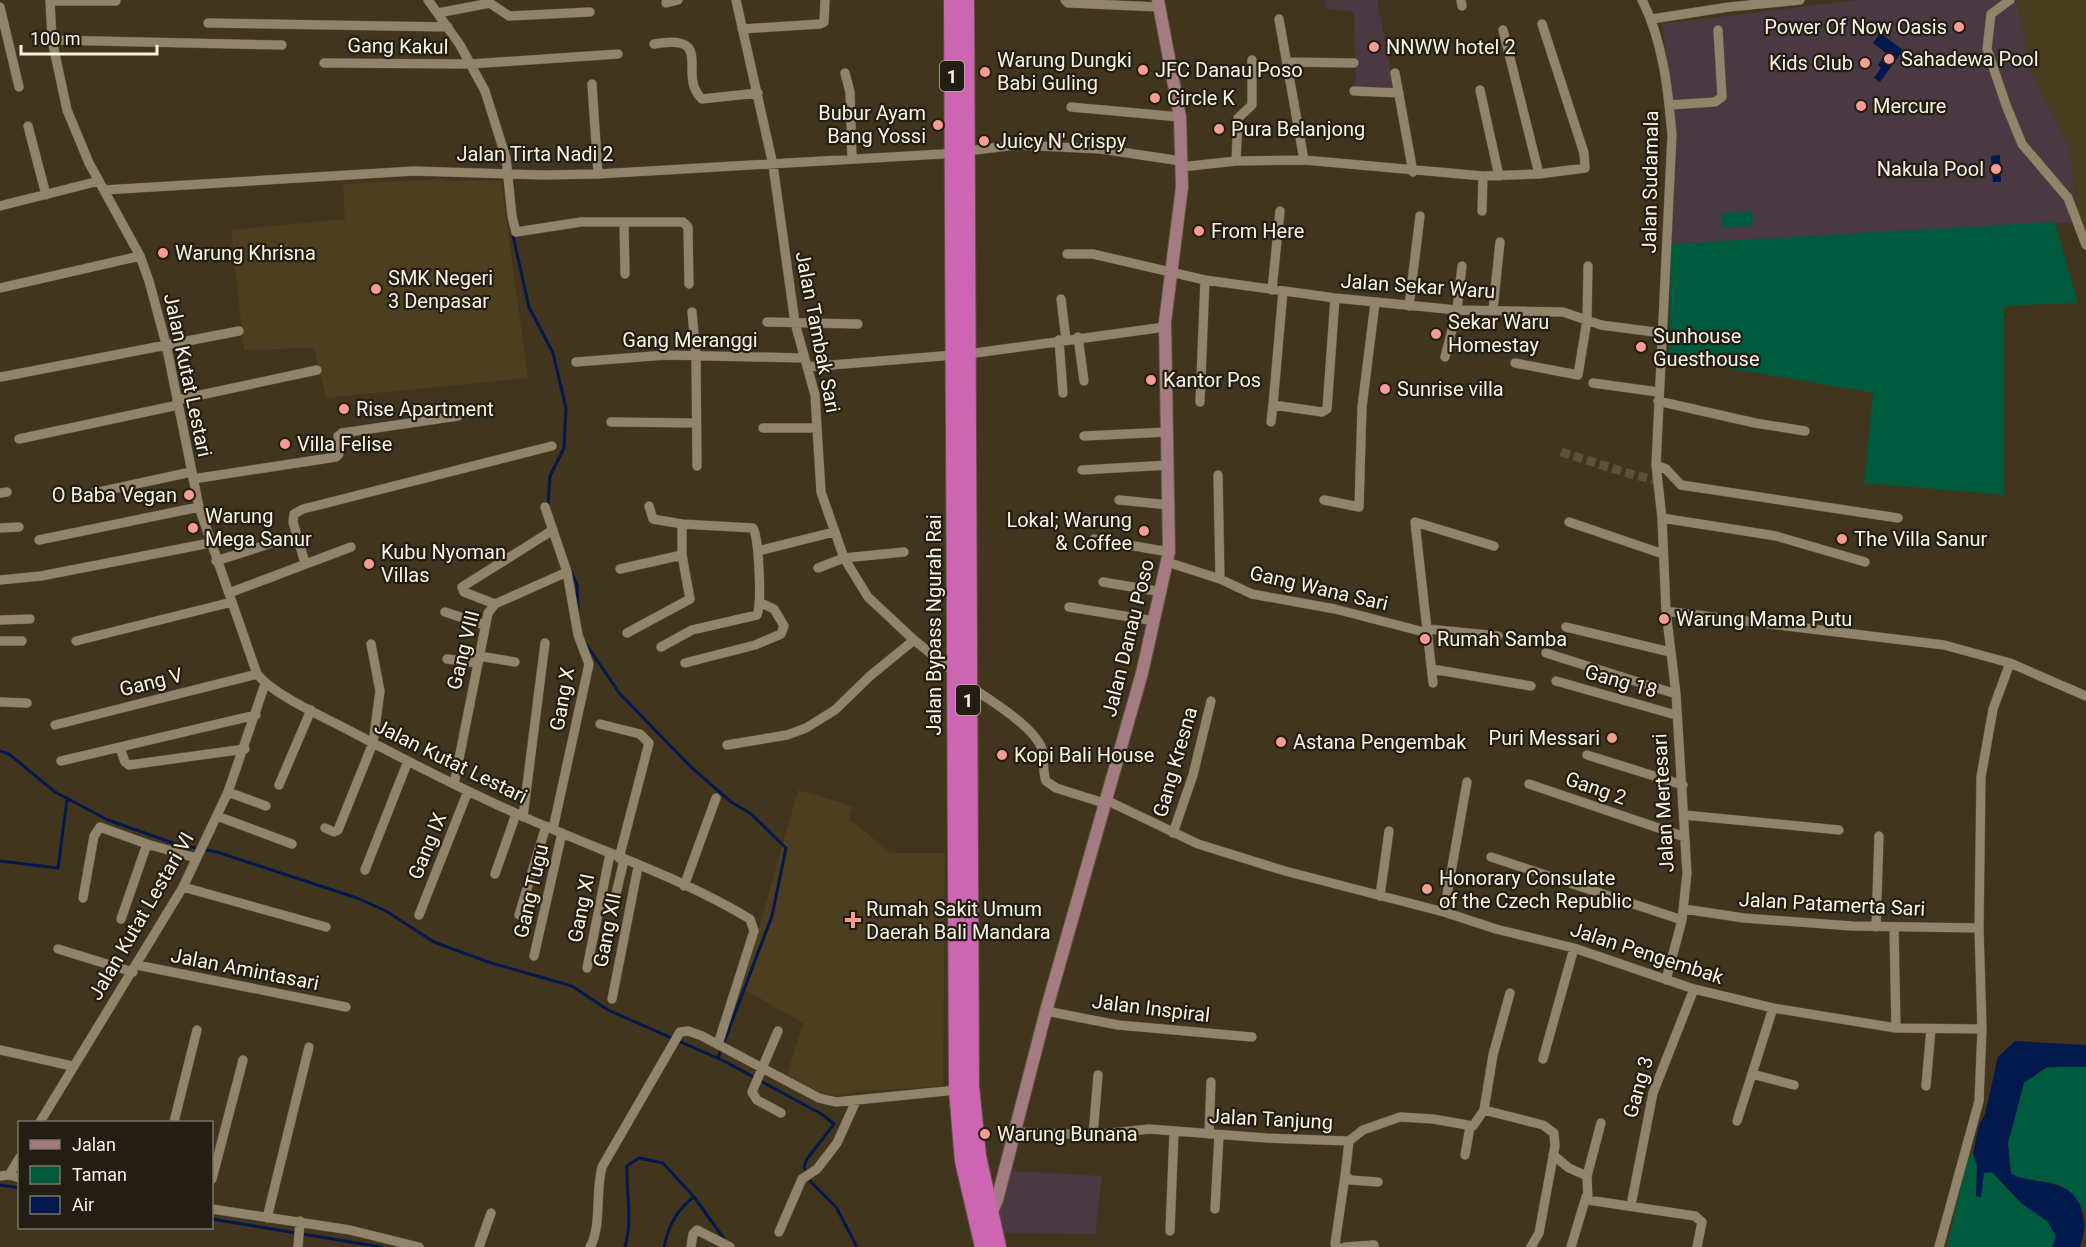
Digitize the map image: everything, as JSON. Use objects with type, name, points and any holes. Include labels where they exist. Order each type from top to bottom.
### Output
[{"type":"highway","name":"Jalan Bypass Ngurah Rai","points":[[952,0],[959,152],[968,685],[962,777],[957,1090],[963,1161],[983,1247]]},
{"type":"highway","name":"Jalan Bypass Ngurah Rai","points":[[959,152],[966,0]]},
{"type":"highway","name":"Jalan Bypass Ngurah Rai","points":[[961,354],[954,672],[962,777],[972,1086],[981,1176],[998,1247]]},
{"type":"street","points":[[50,0],[116,1]]},
{"type":"street","name":"Jalan Kutat Lestari","points":[[50,0],[52,40],[67,110],[102,186],[140,256],[166,344],[199,507],[257,674],[265,684],[408,761],[520,815],[684,886],[739,913],[754,924],[722,1046]]},
{"type":"street","points":[[428,0],[471,64],[493,113],[508,174],[516,232],[550,225],[624,222],[686,224],[689,284]]},
{"type":"street","points":[[666,3],[678,0]]},
{"type":"street","name":"Jalan Tambak Sari","points":[[736,0],[773,165],[795,323],[815,395],[820,492],[844,558],[868,597],[914,640],[954,672]]},
{"type":"street","points":[[742,29],[820,24],[824,22],[825,0]]},
{"type":"street","points":[[1065,0],[1068,3],[1158,4]]},
{"type":"street","name":"Jalan Sudamala","points":[[1642,0],[1652,19],[1669,105],[1672,159],[1662,333]]},
{"type":"street","points":[[1652,19],[1728,3],[1800,0]]},
{"type":"street","points":[[2010,0],[1991,14],[1987,49],[2022,144],[2068,198],[2086,245]]},
{"type":"street","points":[[438,13],[490,3],[509,16],[590,12]]},
{"type":"street","name":"Jalan Danau Poso","points":[[990,1217],[1155,621],[1168,557],[1170,505],[1166,327],[1170,273],[1180,212],[1181,164],[1180,117],[1158,4]]},
{"type":"street","points":[[0,7],[19,87]]},
{"type":"street","points":[[1279,19],[1305,160]]},
{"type":"street","points":[[208,23],[448,27]]},
{"type":"street","name":"Jalan Tirta Nadi 2","points":[[0,206],[46,195],[102,186],[414,171],[598,174],[773,165],[959,152],[1016,145],[1101,148],[1181,164],[1236,160],[1305,160],[1371,165],[1413,172],[1483,176],[1580,171],[1585,168],[1587,162],[1542,24]]},
{"type":"street","points":[[1503,30],[1539,174]]},
{"type":"street","points":[[1669,105],[1715,102],[1722,97],[1718,30]]},
{"type":"street","points":[[52,40],[282,45]]},
{"type":"street","points":[[654,44],[677,41],[686,44],[691,51],[696,92],[702,99],[758,93]]},
{"type":"street","name":"Gang Kakul","points":[[324,63],[471,64],[618,54]]},
{"type":"street","points":[[1236,160],[1238,118],[1252,105],[1252,60]]},
{"type":"street","points":[[1287,62],[1354,63]]},
{"type":"street","points":[[845,73],[850,92],[852,159]]},
{"type":"street","points":[[1395,73],[1413,172]]},
{"type":"street","points":[[592,84],[598,174]]},
{"type":"street","points":[[1480,90],[1499,176]]},
{"type":"street","points":[[1354,91],[1399,93]]},
{"type":"street","points":[[1071,107],[1180,117]]},
{"type":"street","points":[[28,126],[46,195]]},
{"type":"street","points":[[1482,211],[1483,176]]},
{"type":"street","points":[[1272,290],[1280,211]]},
{"type":"street","points":[[1409,306],[1420,216]]},
{"type":"street","points":[[624,222],[626,274]]},
{"type":"street","points":[[1492,310],[1500,242]]},
{"type":"street","name":"Jalan Sekar Waru","points":[[1067,254],[1093,254],[1170,273],[1272,290],[1375,303],[1457,310],[1563,312],[1621,329],[1662,333]]},
{"type":"street","points":[[0,288],[140,256]]},
{"type":"street","points":[[1445,357],[1457,310],[1462,266]]},
{"type":"street","points":[[1515,363],[1578,375],[1587,320],[1588,267]]},
{"type":"street","points":[[1200,402],[1205,280]]},
{"type":"street","points":[[1271,422],[1283,291]]},
{"type":"street","points":[[1273,405],[1326,411],[1335,298]]},
{"type":"street","points":[[1061,299],[1063,393]]},
{"type":"street","points":[[1324,500],[1359,507],[1362,407],[1375,303]]},
{"type":"street","points":[[692,312],[696,356],[697,466]]},
{"type":"street","points":[[767,322],[858,324]]},
{"type":"street","name":"Gang Meranggi","points":[[576,362],[598,358],[696,356],[805,362],[961,354],[1166,327]]},
{"type":"street","points":[[1,377],[239,331]]},
{"type":"street","name":"Jalan Mertesari","points":[[1662,333],[1656,465],[1662,518],[1667,623],[1676,694],[1683,785],[1687,873],[1682,920],[1666,980]]},
{"type":"street","points":[[1078,337],[1084,381]]},
{"type":"street","points":[[19,439],[317,370]]},
{"type":"street","points":[[1593,383],[1658,397],[1755,423],[1805,430]]},
{"type":"street","points":[[76,497],[192,476],[336,457],[339,454],[338,436],[342,433],[458,416]]},
{"type":"street","points":[[611,422],[696,423]]},
{"type":"street","points":[[763,428],[817,428]]},
{"type":"street","points":[[1084,436],[1168,432]]},
{"type":"street","points":[[305,563],[293,522],[294,514],[298,512],[552,446]]},
{"type":"street","points":[[1082,470],[1169,465]]},
{"type":"street","points":[[1656,465],[1666,469],[1681,485],[1898,518]]},
{"type":"street","points":[[1218,475],[1220,579]]},
{"type":"street","points":[[1119,500],[1170,505]]},
{"type":"street","points":[[649,506],[653,519],[682,524],[749,526],[755,530],[758,551],[759,613],[754,617],[692,630],[661,647]]},
{"type":"street","points":[[39,540],[199,507]]},
{"type":"street","name":"Gang X","points":[[545,507],[567,572],[578,635],[589,664],[554,829]]},
{"type":"street","points":[[1662,518],[1776,536],[1865,562]]},
{"type":"street","points":[[1433,683],[1415,522],[1494,546]]},
{"type":"street","points":[[1569,522],[1663,554]]},
{"type":"street","points":[[627,633],[688,601],[689,587],[682,555],[682,524]]},
{"type":"street","points":[[0,528],[20,527]]},
{"type":"street","points":[[495,604],[464,592],[462,587],[553,530]]},
{"type":"street","points":[[758,551],[834,532]]},
{"type":"street","name":"Gang Wana Sari","points":[[1094,539],[1168,557],[1258,596],[1335,609],[1428,631],[1498,636]]},
{"type":"street","points":[[0,580],[41,576],[210,543]]},
{"type":"street","points":[[216,561],[270,544]]},
{"type":"street","points":[[75,641],[231,598],[305,563],[351,548]]},
{"type":"street","points":[[818,568],[844,558],[904,552]]},
{"type":"street","points":[[620,569],[682,555]]},
{"type":"street","name":"Gang VIII","points":[[454,784],[484,625],[495,604],[567,572]]},
{"type":"street","points":[[1103,582],[1162,592]]},
{"type":"street","name":"Jalan Mertesari","points":[[1665,586],[1672,612]]},
{"type":"street","points":[[685,663],[755,645],[781,634],[784,626],[774,609],[759,602]]},
{"type":"street","points":[[1069,607],[1155,621]]},
{"type":"street","points":[[445,612],[484,625]]},
{"type":"street","points":[[1667,623],[1672,612],[1944,645],[2010,663],[2086,696]]},
{"type":"street","points":[[0,620],[30,619]]},
{"type":"street","points":[[1566,627],[1670,652]]},
{"type":"street","points":[[727,745],[787,735],[806,728],[835,710],[870,676],[914,640]]},
{"type":"street","points":[[0,641],[22,641]]},
{"type":"street","points":[[495,874],[520,815],[545,643]]},
{"type":"street","points":[[325,828],[334,832],[338,830],[373,743],[380,691],[371,644]]},
{"type":"street","points":[[1546,653],[1676,694]]},
{"type":"street","points":[[447,659],[515,662]]},
{"type":"street","points":[[1939,1247],[1979,1101],[1982,1029],[1979,928],[1982,770],[1991,717],[2010,663]]},
{"type":"street","points":[[1432,669],[1531,686]]},
{"type":"street","name":"Gang V","points":[[55,724],[257,674]]},
{"type":"street","name":"Gang 18","points":[[1556,681],[1676,715]]},
{"type":"street","name":"Jalan Kutat Lestari VI","points":[[41,1121],[183,887],[228,792],[245,749],[265,684]]},
{"type":"street","name":"Jalan Pengembak","points":[[968,685],[1003,710],[1038,742],[1044,758],[1046,781],[1056,788],[1105,802],[1198,844],[1444,912],[1496,929],[1574,948],[1694,989],[1773,1008],[1896,1028],[1982,1029]]},
{"type":"street","name":"Gang Kresna","points":[[1173,833],[1193,775],[1211,701]]},
{"type":"street","points":[[0,702],[27,702]]},
{"type":"street","points":[[279,785],[311,710]]},
{"type":"street","points":[[61,761],[256,715]]},
{"type":"street","points":[[600,724],[640,734],[649,743],[618,858],[615,898]]},
{"type":"street","points":[[120,748],[125,762],[129,765],[245,749]]},
{"type":"street","points":[[1587,755],[1683,785]]},
{"type":"street","points":[[366,870],[408,761]]},
{"type":"street","points":[[1444,912],[1467,782]]},
{"type":"street","name":"Gang 2","points":[[1529,784],[1684,837]]},
{"type":"street","name":"Gang IX","points":[[419,915],[468,791]]},
{"type":"street","points":[[228,792],[266,806]]},
{"type":"street","points":[[684,886],[717,798]]},
{"type":"street","points":[[1684,815],[1839,830]]},
{"type":"street","points":[[217,816],[292,844]]},
{"type":"street","points":[[83,898],[97,828],[147,844],[197,856]]},
{"type":"street","points":[[519,915],[554,829]]},
{"type":"street","name":"Gang Tugu","points":[[534,956],[554,829]]},
{"type":"street","points":[[1380,896],[1389,831]]},
{"type":"street","points":[[1876,927],[1879,836]]},
{"type":"street","points":[[121,920],[147,844]]},
{"type":"street","points":[[1491,857],[1682,920]]},
{"type":"street","name":"Gang XI","points":[[588,968],[602,895],[618,858]]},
{"type":"street","name":"Gang XII","points":[[612,999],[638,867]]},
{"type":"street","points":[[183,887],[326,927]]},
{"type":"street","points":[[602,895],[630,903]]},
{"type":"street","name":"Jalan Patamerta Sari","points":[[1684,909],[1775,921],[1876,927],[1979,928]]},
{"type":"street","points":[[1894,927],[1896,1028]]},
{"type":"street","points":[[1543,1059],[1574,948]]},
{"type":"street","name":"Jalan Amintasari","points":[[58,950],[135,969],[346,1007]]},
{"type":"street","name":"Gang 3","points":[[1632,1200],[1653,1093],[1694,989]]},
{"type":"street","points":[[1465,1155],[1470,1127],[1478,1122],[1484,1110],[1493,1055],[1510,993]]},
{"type":"street","points":[[1737,1121],[1773,1008]]},
{"type":"street","name":"Jalan Inspiral","points":[[1046,1011],[1118,1025],[1252,1036]]},
{"type":"street","points":[[1926,1086],[1931,1029]]},
{"type":"street","points":[[174,1121],[197,1030]]},
{"type":"street","points":[[590,1247],[597,1229],[597,1186],[602,1167],[680,1032],[688,1031],[722,1046],[762,1070],[819,1098],[836,1102],[957,1090]]},
{"type":"street","points":[[778,1031],[752,1092],[755,1099],[781,1113]]},
{"type":"street","points":[[267,1218],[309,1047]]},
{"type":"street","points":[[0,1050],[72,1066]]},
{"type":"street","points":[[213,1175],[243,1060]]},
{"type":"street","points":[[1752,1074],[1794,1085]]},
{"type":"street","points":[[1093,1135],[1098,1075]]},
{"type":"street","points":[[1211,1082],[1215,1209]]},
{"type":"street","points":[[779,1232],[802,1179],[817,1169],[843,1133],[856,1101]]},
{"type":"street","points":[[1484,1110],[1551,1129],[1556,1139],[1539,1233],[1530,1247]]},
{"type":"street","name":"Jalan Tanjung","points":[[1015,1132],[1093,1135],[1133,1129],[1348,1141],[1363,1130],[1400,1117],[1433,1119],[1470,1127]]},
{"type":"street","points":[[1571,1247],[1586,1197],[1587,1176],[1601,1123]]},
{"type":"street","points":[[1170,1231],[1174,1132]]},
{"type":"street","points":[[1338,1247],[1335,1244],[1348,1141]]},
{"type":"street","points":[[1553,1155],[1569,1168],[1587,1176]]},
{"type":"street","points":[[5,1175],[18,1159]]},
{"type":"street","points":[[981,1176],[1000,1172],[1006,1164]]},
{"type":"street","points":[[1345,1176],[1351,1180],[1378,1182]]},
{"type":"street","points":[[1586,1197],[1593,1202],[1695,1216],[1701,1222],[1697,1247]]},
{"type":"street","points":[[213,1209],[419,1247]]},
{"type":"street","points":[[479,1247],[490,1213]]},
{"type":"street","points":[[298,1245],[300,1224]]},
{"type":"street","points":[[691,1247],[693,1234],[697,1230],[730,1247]]},
{"type":"street","points":[[1345,1247],[1374,1245]]},
{"type":"shaded area","points":[[1324,0],[1377,0],[1395,91],[1356,89],[1354,12],[1326,9]]},
{"type":"shaded area","name":"Mercure","points":[[1857,0],[2017,0],[2030,69],[2070,148],[2078,222],[1671,244],[1669,74],[1662,24]]},
{"type":"shaded area","name":"SMK Negeri 3 Denpasar","points":[[420,180],[501,181],[528,378],[326,398],[314,348],[244,350],[231,230],[345,219],[343,184]]},
{"type":"shaded area","name":"Rumah Sakit Umum Daerah Bali Mandara","points":[[798,790],[853,806],[849,819],[891,853],[945,853],[943,1086],[853,1092],[834,1096],[821,1092],[787,1075],[803,1023],[742,988]]},
{"type":"shaded area","points":[[1011,1171],[1102,1176],[1095,1234],[1000,1233],[999,1211]]},
{"type":"green space","points":[[1752,211],[1753,226],[1722,228],[1721,213]]},
{"type":"green space","points":[[2055,222],[2078,303],[2004,306],[2004,495],[1864,483],[1873,393],[1723,367],[1669,353],[1671,244]]},
{"type":"green space","points":[[2060,1066],[2086,1067],[2086,1214],[2072,1194],[2060,1185],[2025,1180],[2014,1175],[2010,1170],[2008,1143],[2024,1083],[2043,1069]]},
{"type":"green space","points":[[1973,1153],[1977,1166],[1976,1196],[1981,1197],[1984,1173],[1992,1172],[2018,1200],[2046,1220],[2055,1231],[2055,1245],[2052,1247],[1947,1247],[1967,1159]]},
{"type":"sand","points":[[2017,0],[2086,0],[2086,249],[2078,222],[2070,148],[2030,69]]},
{"type":"water","name":"Sahadewa Pool","points":[[1880,33],[1903,50],[1880,82],[1874,78],[1881,68],[1878,65],[1886,53],[1873,43]]},
{"type":"water","name":"Nakula Pool","points":[[2000,155],[2001,182],[1993,182],[1991,156]]},
{"type":"water","points":[[2015,1041],[2086,1045],[2086,1067],[2047,1067],[2024,1083],[2008,1143],[2011,1174],[2058,1185],[2073,1195],[2079,1203],[2084,1220],[2080,1247],[2052,1247],[2056,1237],[2048,1222],[2021,1203],[1992,1172],[1984,1173],[1981,1197],[1976,1196],[1977,1166],[1973,1153],[1979,1125],[1985,1114],[1998,1057]]},
{"type":"waterway","points":[[513,236],[529,307],[553,353],[566,408],[564,448],[550,476],[548,506]]},
{"type":"waterway","points":[[571,571],[577,585],[578,612]]},
{"type":"waterway","points":[[586,644],[620,694],[690,766],[731,802],[750,813],[786,848],[772,916],[718,1058]]},
{"type":"waterway","points":[[0,751],[9,754],[55,792],[108,820],[176,844],[217,852],[357,898],[386,911],[434,942],[488,962],[572,986],[608,1010],[724,1061],[823,1115],[834,1124],[807,1159],[804,1167],[810,1181],[836,1207],[857,1247]]},
{"type":"waterway","points":[[0,861],[58,868],[67,800]]},
{"type":"waterway","points":[[625,1247],[629,1217],[627,1166],[639,1158],[663,1163],[694,1197],[725,1240]]},
{"type":"waterway","points":[[0,1185],[18,1188]]},
{"type":"waterway","points":[[664,1247],[674,1219],[694,1197]]},
{"type":"waterway","points":[[213,1219],[381,1247]]},
{"type":"tunnel","points":[[1561,452],[1657,480]]},
{"type":"place","name":"Power Of Now Oasis","points":[[1959,27]]},
{"type":"place","name":"NNWW hotel 2","points":[[1374,47]]},
{"type":"place","name":"Sahadewa Pool","points":[[1889,59]]},
{"type":"place","name":"Kids Club","points":[[1865,63]]},
{"type":"place","name":"JFC Danau Poso","points":[[1143,70]]},
{"type":"place","name":"Warung Dungki Babi Guling","points":[[985,72]]},
{"type":"place","name":"Circle K","points":[[1155,98]]},
{"type":"place","name":"Mercure","points":[[1861,106]]},
{"type":"place","name":"Bubur Ayam Bang Yossi","points":[[938,125]]},
{"type":"place","name":"Pura Belanjong","points":[[1219,129]]},
{"type":"place","name":"Juicy N' Crispy","points":[[984,141]]},
{"type":"place","name":"Nakula Pool","points":[[1996,169]]},
{"type":"place","name":"From Here","points":[[1199,231]]},
{"type":"place","name":"Warung Khrisna","points":[[163,253]]},
{"type":"place","name":"SMK Negeri 3 Denpasar","points":[[376,289]]},
{"type":"place","name":"Sekar Waru Homestay","points":[[1436,334]]},
{"type":"place","name":"Sunhouse Guesthouse","points":[[1641,347]]},
{"type":"place","name":"Kantor Pos","points":[[1151,380]]},
{"type":"place","name":"Sunrise villa","points":[[1385,389]]},
{"type":"place","name":"Rise Apartment","points":[[344,409]]},
{"type":"place","name":"Villa Felise","points":[[285,444]]},
{"type":"place","name":"O Baba Vegan","points":[[189,495]]},
{"type":"place","name":"Warung Mega Sanur","points":[[193,528]]},
{"type":"place","name":"Lokal; Warung & Coffee","points":[[1144,531]]},
{"type":"place","name":"The Villa Sanur","points":[[1842,539]]},
{"type":"place","name":"Kubu Nyoman Villas","points":[[369,564]]},
{"type":"place","name":"Warung Mama Putu","points":[[1664,619]]},
{"type":"place","name":"Rumah Samba","points":[[1425,639]]},
{"type":"place","name":"Puri Messari","points":[[1612,738]]},
{"type":"place","name":"Astana Pengembak","points":[[1281,742]]},
{"type":"place","name":"Kopi Bali House","points":[[1002,755]]},
{"type":"place","name":"Honorary Consulate of the Czech Republic","points":[[1427,889]]},
{"type":"place","name":"Rumah Sakit Umum Daerah Bali Mandara","points":[[853,920]]},
{"type":"place","name":"Warung Bunana","points":[[985,1134]]}]
